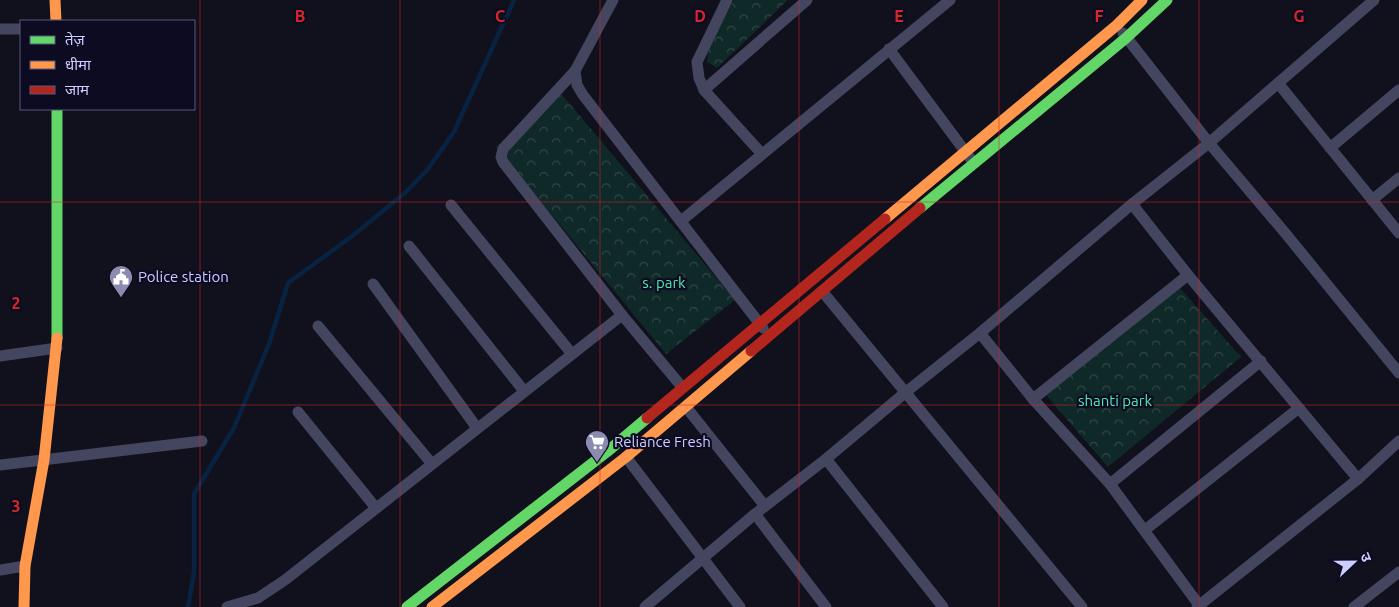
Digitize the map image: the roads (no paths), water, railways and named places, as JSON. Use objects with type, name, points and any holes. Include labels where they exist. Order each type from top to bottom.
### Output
[{"type":"street","points":[[55,0],[56,20]]},
{"type":"street","points":[[613,0],[575,71],[503,149],[501,157],[622,315],[682,387]]},
{"type":"street","points":[[727,0],[697,62],[699,78],[704,90],[762,154]]},
{"type":"street","points":[[704,90],[807,0]]},
{"type":"street","points":[[681,221],[950,0]]},
{"type":"street","points":[[407,607],[608,450],[1117,25],[1142,0]]},
{"type":"street","points":[[432,607],[626,457],[899,225],[1126,38],[1167,0]]},
{"type":"street","points":[[645,607],[764,506],[980,333],[1132,204],[1209,143],[1374,0]]},
{"type":"street","points":[[1117,25],[1209,143],[1399,373]]},
{"type":"street","points":[[0,29],[20,29]]},
{"type":"street","points":[[889,50],[974,163]]},
{"type":"street","points":[[575,71],[577,85],[583,95],[769,335]]},
{"type":"street","points":[[1278,82],[1399,233]]},
{"type":"street","points":[[1330,148],[1399,90]]},
{"type":"street","points":[[24,607],[25,566],[44,460],[57,348],[57,110]]},
{"type":"street","points":[[1372,200],[1399,178]]},
{"type":"street","points":[[1132,204],[1188,275],[1358,479]]},
{"type":"street","points":[[451,205],[572,354]]},
{"type":"street","points":[[409,246],[524,392]]},
{"type":"street","points":[[1033,399],[1188,275]]},
{"type":"street","points":[[373,284],[478,428]]},
{"type":"street","points":[[822,291],[1082,607]]},
{"type":"street","points":[[227,607],[258,598],[285,580],[622,315]]},
{"type":"street","points":[[318,326],[432,464]]},
{"type":"street","points":[[980,333],[1033,399],[1110,484],[1198,606],[1358,479],[1399,441]]},
{"type":"street","points":[[0,356],[57,348]]},
{"type":"street","points":[[1110,484],[1260,361]]},
{"type":"street","points":[[686,407],[764,506]]},
{"type":"street","points":[[1145,530],[1299,408]]},
{"type":"street","points":[[298,412],[376,508]]},
{"type":"street","points":[[0,465],[202,441]]},
{"type":"street","points":[[626,457],[740,607]]},
{"type":"street","points":[[826,458],[943,607]]},
{"type":"street","points":[[755,514],[826,607]]},
{"type":"street","points":[[0,570],[25,566]]},
{"type":"street","points":[[1354,607],[1399,572]]},
{"type":"street","points":[[258,598],[266,607]]},
{"type":"waterway","points":[[188,607],[194,572],[194,494],[234,428],[269,344],[288,283],[351,237],[406,192],[428,169],[454,132],[514,0]]},
{"type":"place","name":"Police station","points":[[121,298]]},
{"type":"place","name":"Reliance Fresh","points":[[597,463]]},
{"type":"park label","name":"s. park","points":[[664,283]]},
{"type":"park label","name":"shanti park","points":[[1115,401]]}]
